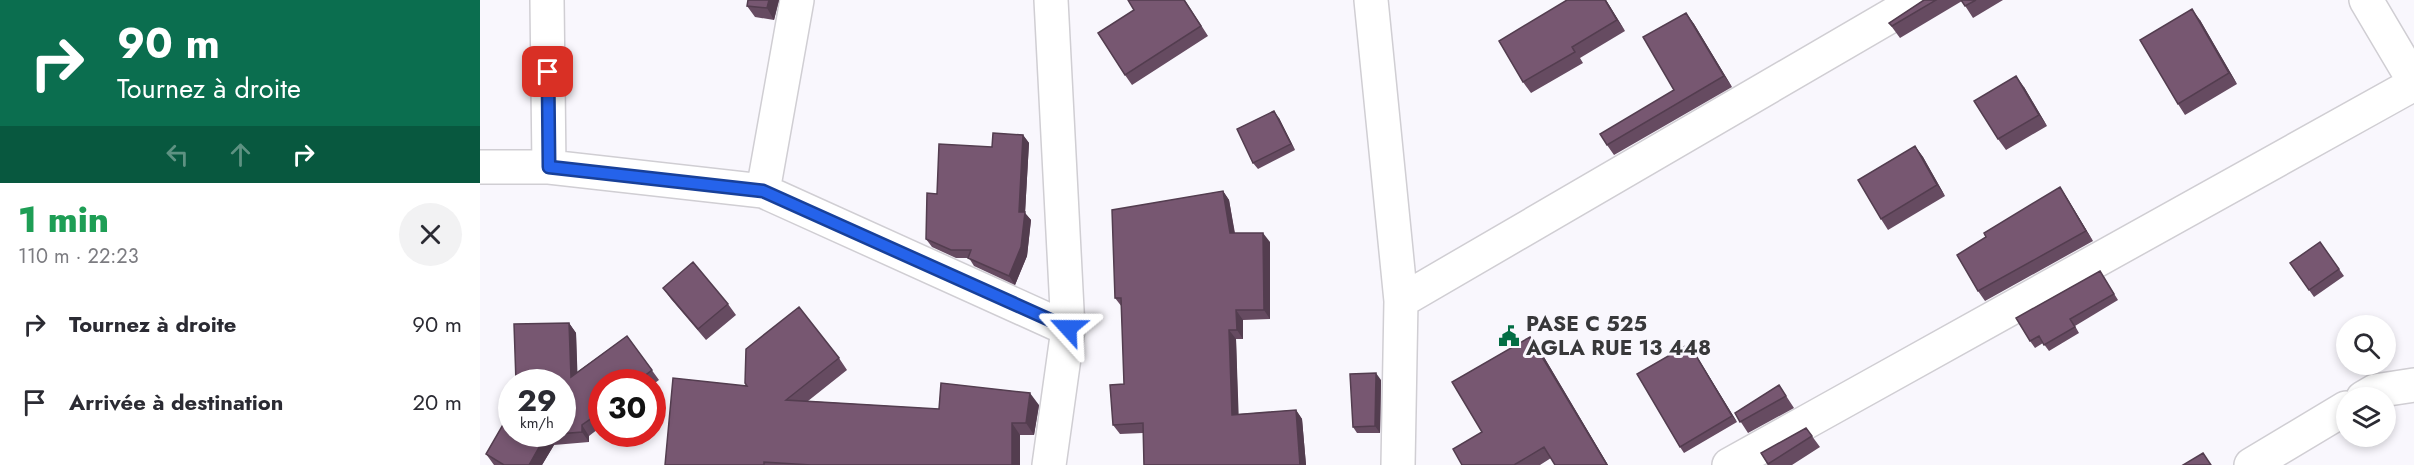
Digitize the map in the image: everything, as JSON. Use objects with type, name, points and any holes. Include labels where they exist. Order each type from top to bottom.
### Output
[{"type":"street","points":[[547,0],[549,167]]},
{"type":"street","points":[[763,191],[797,0]]},
{"type":"street","points":[[1049,465],[1068,328],[1051,0]]},
{"type":"street","points":[[1371,0],[1401,301],[1398,465]]},
{"type":"street","points":[[1401,301],[1918,0]]},
{"type":"street","points":[[1729,465],[2414,82],[2366,0]]},
{"type":"street","points":[[480,168],[549,167],[763,191],[1068,328]]},
{"type":"street","points":[[2396,388],[2414,385]]},
{"type":"street","points":[[2251,465],[2336,414]]},
{"type":"building","points":[[748,0],[769,0],[767,8],[747,6]]},
{"type":"building","points":[[1128,0],[1184,0],[1201,26],[1125,75],[1098,33],[1134,10]]},
{"type":"building","points":[[1567,0],[1605,0],[1617,20],[1572,47],[1575,52],[1523,82],[1499,41]]},
{"type":"building","points":[[1924,0],[1936,0],[1892,26],[1889,23]]},
{"type":"building","points":[[1961,0],[1976,0],[1965,6]]},
{"type":"building","points":[[2192,9],[2229,73],[2178,104],[2140,40]]},
{"type":"building","points":[[1686,13],[1724,76],[1607,145],[1600,134],[1674,90],[1643,37]]},
{"type":"building","points":[[2016,76],[2039,115],[1998,139],[1974,101]]},
{"type":"building","points":[[1274,111],[1291,144],[1253,163],[1237,129]]},
{"type":"building","points":[[993,133],[1023,135],[1019,212],[1025,212],[1021,247],[1009,276],[968,258],[971,250],[951,250],[926,239],[927,193],[937,194],[939,144],[992,147]]},
{"type":"building","points":[[1915,146],[1937,185],[1881,219],[1858,180]]},
{"type":"building","points":[[2060,187],[2086,231],[1978,291],[1957,255],[1986,237],[1984,233]]},
{"type":"building","points":[[1223,191],[1230,233],[1263,233],[1264,310],[1236,310],[1237,330],[1229,330],[1232,415],[1296,410],[1300,465],[1144,465],[1143,423],[1113,425],[1110,385],[1124,384],[1121,298],[1115,298],[1112,210]]},
{"type":"building","points":[[2320,242],[2339,269],[2309,290],[2290,263]]},
{"type":"building","points":[[693,262],[728,304],[698,329],[663,288]]},
{"type":"building","points":[[2100,271],[2114,294],[2070,319],[2075,327],[2044,345],[2039,336],[2030,341],[2016,318]]},
{"type":"building","points":[[799,307],[839,358],[786,400],[939,409],[941,383],[1030,393],[1026,423],[1012,423],[1012,465],[811,465],[764,462],[764,465],[665,465],[673,378],[747,386],[745,383],[746,349]]},
{"type":"building","points":[[569,323],[571,369],[516,369],[514,324]]},
{"type":"building","points":[[627,336],[651,369],[588,369],[588,421],[582,425],[582,432],[576,433],[576,373]]},
{"type":"building","points":[[1530,337],[1607,465],[1555,465],[1544,447],[1514,465],[1462,465],[1453,449],[1482,432],[1452,382]]},
{"type":"building","points":[[1689,344],[1732,416],[1680,447],[1637,374]]},
{"type":"building","points":[[1376,373],[1375,426],[1353,427],[1350,374]]},
{"type":"building","points":[[1779,385],[1786,396],[1740,422],[1735,413]]},
{"type":"building","points":[[1806,428],[1812,436],[1768,464],[1761,453]]},
{"type":"building","points":[[498,433],[498,447],[539,447],[529,465],[504,465],[486,454]]},
{"type":"building","points":[[2203,453],[2211,465],[2183,465]]},
{"type":"place","name":"PASE C 525 AGLA RUE 13 448","points":[[1509,336]]},
{"type":"route","points":[[548,72],[549,167],[763,191],[1068,328]]}]
